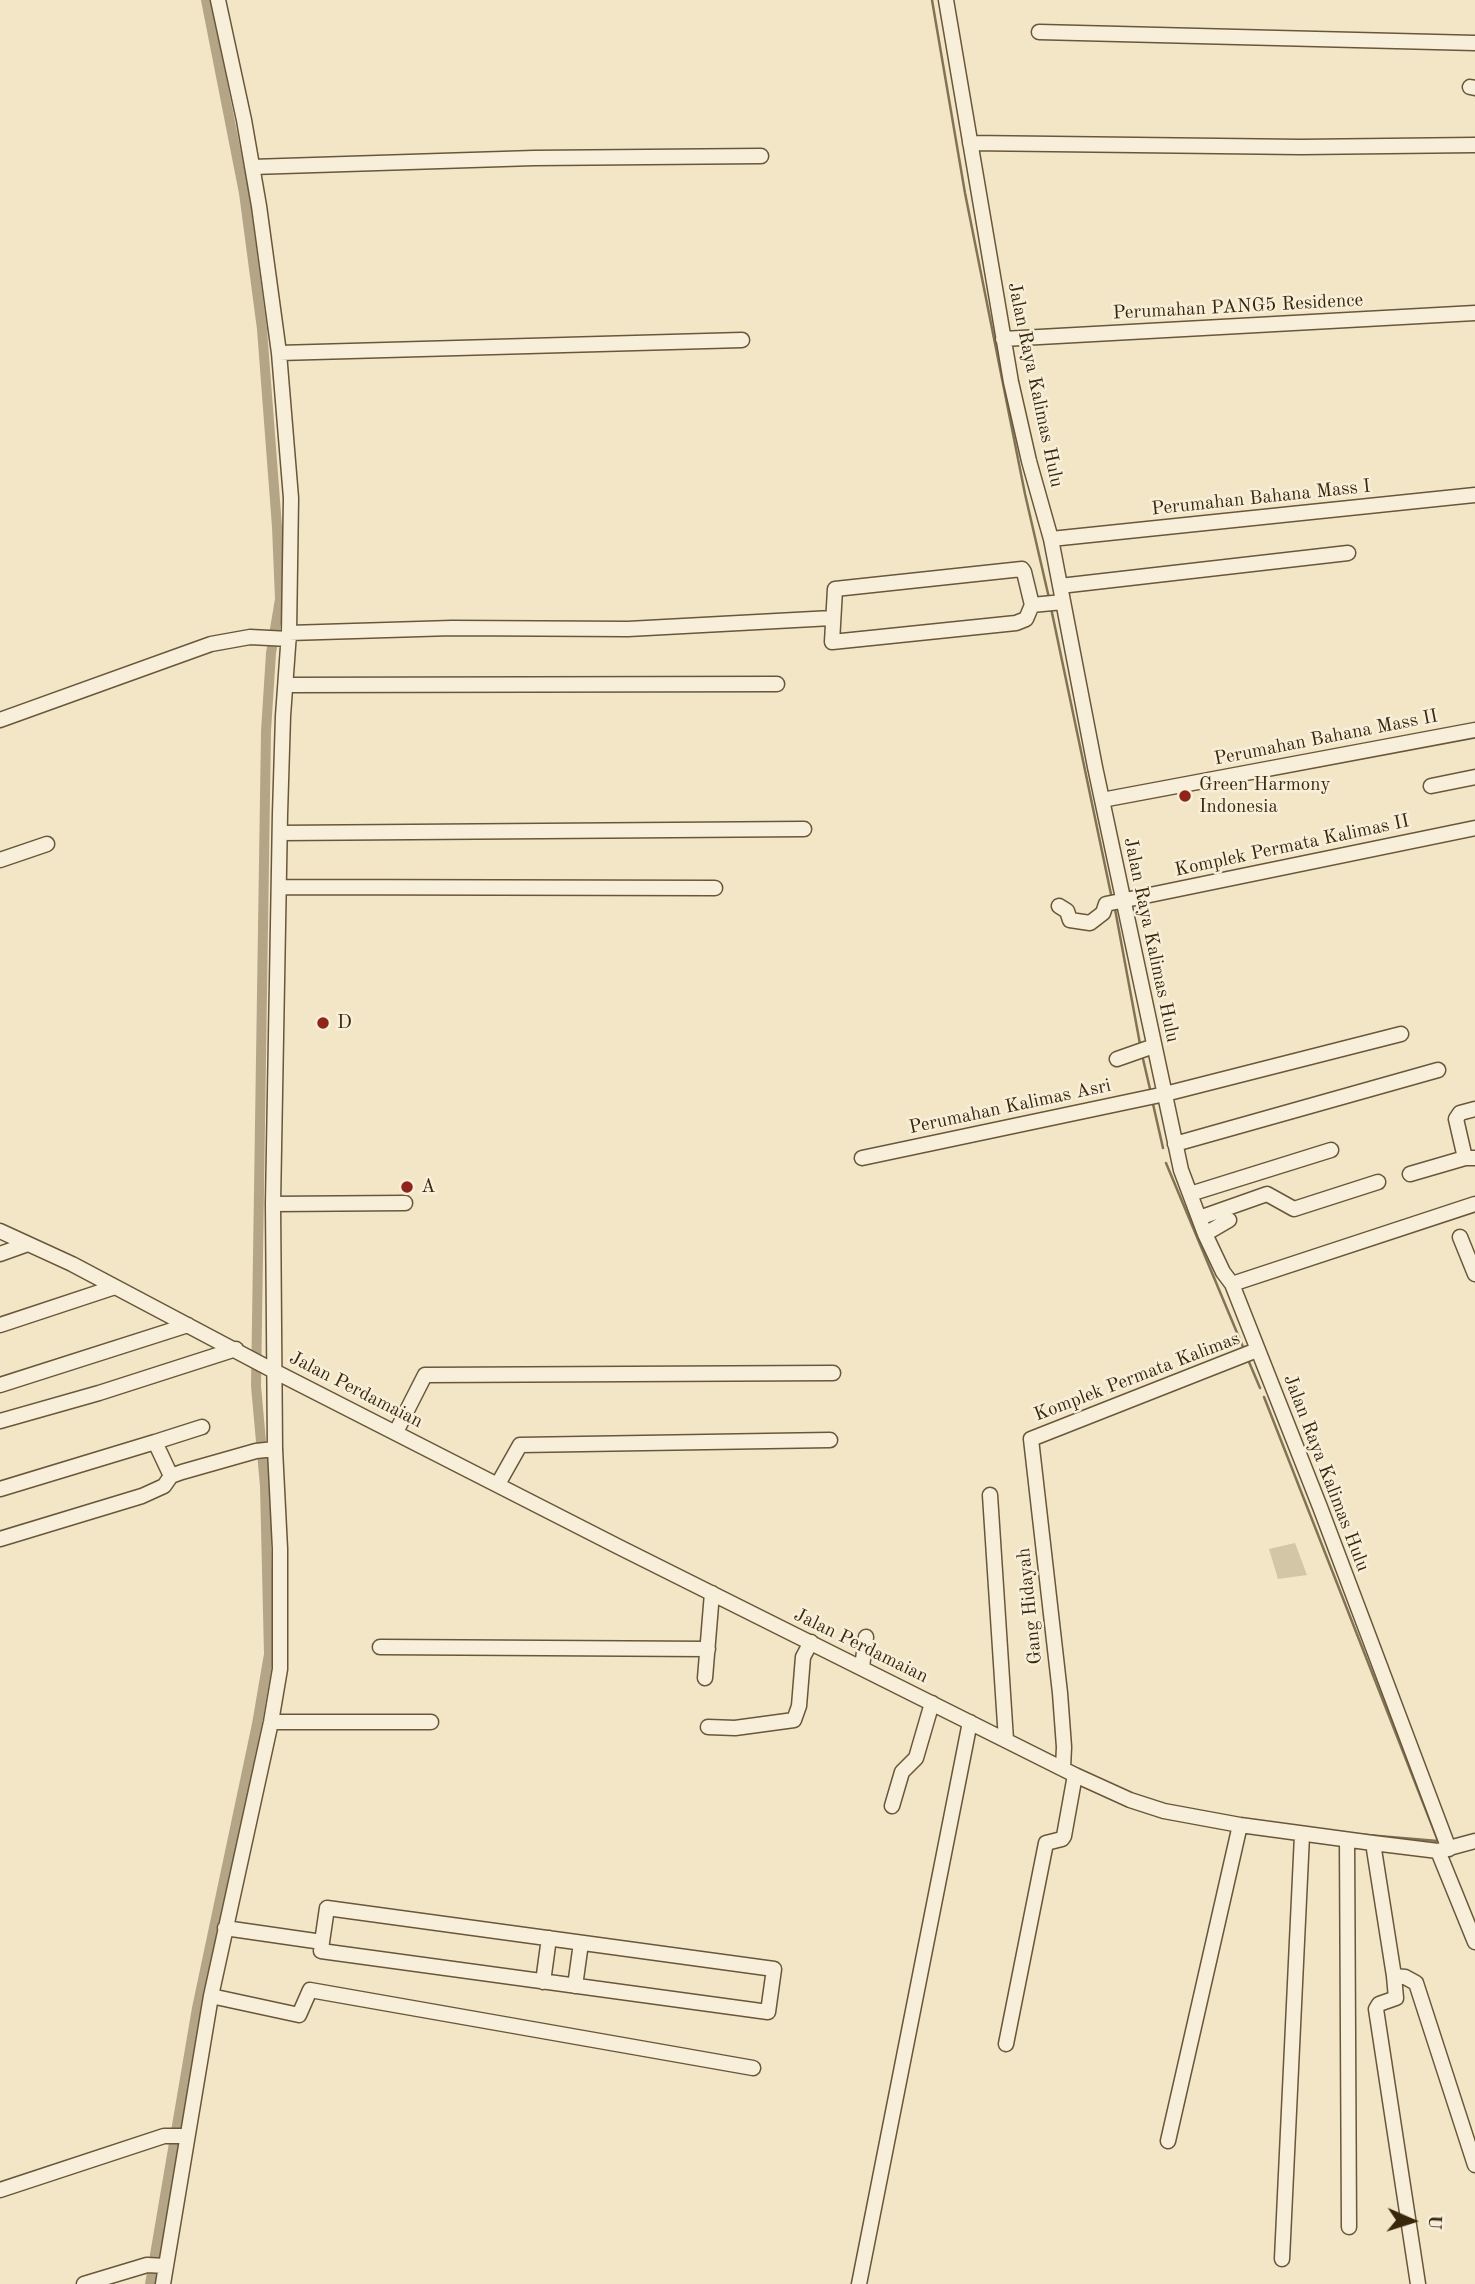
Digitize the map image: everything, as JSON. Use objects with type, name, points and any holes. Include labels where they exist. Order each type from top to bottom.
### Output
[{"type":"street","points":[[163,2284],[157,2265],[176,2136],[211,1996],[271,1722],[280,1669],[280,1549],[265,1450],[263,1364],[273,1204],[290,498],[279,353],[252,167],[218,0]]},
{"type":"street","name":"Jalan Raya Kalimas Hulu","points":[[946,0],[1003,339],[1060,586],[1049,603],[1102,800],[1117,902],[1154,1046],[1181,1170],[1205,1234],[1223,1272],[1232,1284],[1320,1507],[1475,1942]]},
{"type":"street","points":[[1039,32],[1475,43]]},
{"type":"street","points":[[970,144],[1301,147],[1475,145]]},
{"type":"street","points":[[252,167],[534,158],[761,156]]},
{"type":"street","name":"Perumahan PANG5 Residence","points":[[1003,339],[1475,313]]},
{"type":"street","points":[[279,353],[742,340]]},
{"type":"street","name":"Perumahan Bahana Mass I","points":[[1051,540],[1475,495]]},
{"type":"street","points":[[1060,586],[1348,552]]},
{"type":"street","points":[[1022,569],[1049,603],[1026,620],[1016,623],[832,642],[835,589],[1022,569]]},
{"type":"street","points":[[0,720],[211,644],[250,637],[452,628],[628,629],[832,618]]},
{"type":"street","points":[[286,685],[777,684]]},
{"type":"street","name":"Perumahan Bahana Mass II","points":[[1102,800],[1475,730]]},
{"type":"street","points":[[1431,786],[1475,777]]},
{"type":"street","name":"Komplek Permata Kalimas II","points":[[1117,902],[1475,828]]},
{"type":"street","points":[[280,833],[804,829]]},
{"type":"street","points":[[0,860],[47,844]]},
{"type":"street","points":[[279,887],[715,888]]},
{"type":"street","points":[[1059,906],[1067,911],[1070,920],[1090,923],[1103,913],[1106,904],[1117,902]]},
{"type":"street","name":"Perumahan Kalimas Asri","points":[[862,1158],[1165,1094],[1401,1034]]},
{"type":"street","points":[[1117,1059],[1154,1046]]},
{"type":"street","points":[[1175,1144],[1438,1070]]},
{"type":"street","points":[[1410,1174],[1470,1158],[1457,1119],[1460,1113],[1475,1109]]},
{"type":"street","points":[[1190,1194],[1331,1150]]},
{"type":"street","points":[[1199,1218],[1266,1194],[1290,1208],[1299,1208],[1378,1182]]},
{"type":"street","points":[[273,1204],[405,1203]]},
{"type":"street","points":[[1232,1284],[1475,1204]]},
{"type":"street","points":[[1205,1234],[1229,1220]]},
{"type":"street","name":"Jalan Perdamaian","points":[[0,1231],[72,1264],[498,1484],[1069,1772],[1153,1808],[1240,1825],[1373,1843],[1444,1850],[1475,1840]]},
{"type":"street","points":[[1460,1237],[1475,1273]]},
{"type":"street","points":[[0,1254],[28,1244]]},
{"type":"street","points":[[0,1325],[115,1287]]},
{"type":"street","points":[[0,1385],[188,1325]]},
{"type":"street","points":[[0,1422],[112,1390],[236,1349]]},
{"type":"street","name":"Komplek Permata Kalimas","points":[[1031,1439],[1257,1350]]},
{"type":"street","points":[[396,1432],[425,1375],[833,1373]]},
{"type":"street","points":[[0,1489],[202,1427]]},
{"type":"street","name":"Gang Hidayah","points":[[1006,2045],[1046,1843],[1064,1836],[1069,1772],[1064,1747],[1031,1439]]},
{"type":"street","points":[[498,1484],[520,1445],[830,1440]]},
{"type":"street","points":[[155,1441],[171,1476]]},
{"type":"street","points":[[0,1539],[142,1496],[164,1486],[171,1476],[265,1450]]},
{"type":"street","points":[[990,1495],[1006,1740]]},
{"type":"street","points":[[705,1678],[712,1593]]},
{"type":"street","points":[[862,1667],[866,1637]]},
{"type":"street","points":[[708,1727],[735,1728],[794,1720],[799,1706],[803,1657],[811,1642]]},
{"type":"street","points":[[380,1647],[708,1649]]},
{"type":"street","points":[[892,1806],[902,1772],[916,1758],[932,1703]]},
{"type":"street","points":[[271,1722],[430,1722]]},
{"type":"street","points":[[859,2284],[970,1722]]},
{"type":"street","points":[[1168,2141],[1240,1825]]},
{"type":"street","points":[[1282,2259],[1303,1835]]},
{"type":"street","points":[[1347,1840],[1349,2227]]},
{"type":"street","points":[[1373,1843],[1396,1998],[1379,2004],[1376,2009],[1418,2284]]},
{"type":"street","points":[[327,1908],[549,1938],[774,1969],[768,2012],[321,1951],[327,1908]]},
{"type":"street","points":[[225,1928],[322,1942]]},
{"type":"street","points":[[543,1982],[549,1938]]},
{"type":"street","points":[[575,1986],[580,1943]]},
{"type":"street","points":[[1394,1976],[1405,1977],[1416,1983],[1475,2165]]},
{"type":"street","points":[[211,1996],[299,2015],[310,1990],[753,2068]]},
{"type":"street","points":[[0,2190],[176,2136]]},
{"type":"street","points":[[84,2284],[157,2265]]},
{"type":"shaded area","points":[[1295,1543],[1307,1575],[1278,1579],[1269,1549]]},
{"type":"waterway","points":[[150,2284],[197,2008],[257,1724],[269,1654],[265,1486],[256,1386],[266,731],[271,653],[280,599],[262,329],[244,193],[206,0]]},
{"type":"waterway","points":[[932,0],[965,193],[1025,494],[1049,598]]},
{"type":"waterway","points":[[1051,608],[1112,899]]},
{"type":"waterway","points":[[1115,909],[1140,1044]]},
{"type":"waterway","points":[[1143,1059],[1150,1089]]},
{"type":"waterway","points":[[1153,1104],[1163,1148]]},
{"type":"waterway","points":[[1166,1163],[1243,1347]]},
{"type":"waterway","points":[[1249,1362],[1260,1388]]},
{"type":"waterway","points":[[1264,1397],[1438,1841],[1355,1834]]},
{"type":"place","name":"Green Harmony Indonesia","points":[[1185,796]]},
{"type":"place","name":"D","points":[[323,1023]]},
{"type":"place","name":"A","points":[[407,1187]]}]
